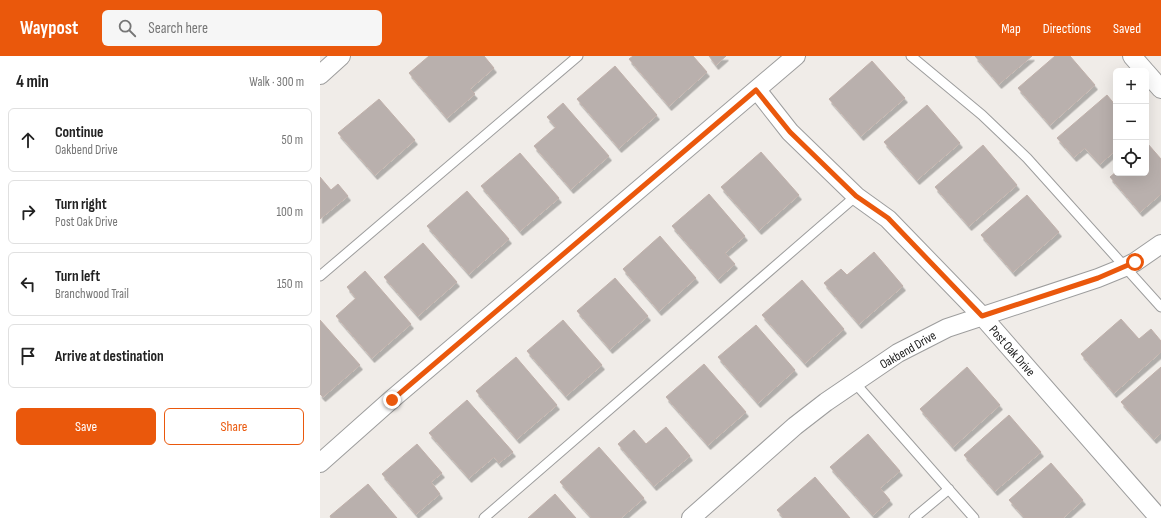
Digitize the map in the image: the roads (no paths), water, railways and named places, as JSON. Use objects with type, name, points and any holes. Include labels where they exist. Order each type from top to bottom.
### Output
[{"type":"street","points":[[320,75],[341,56]]},
{"type":"street","points":[[320,462],[796,56]]},
{"type":"street","points":[[1132,56],[1142,68]]},
{"type":"street","points":[[1149,75],[1161,89]]},
{"type":"street","name":"Post Oak Drive","points":[[756,90],[790,132],[856,196],[888,218],[982,316],[1158,518]]},
{"type":"street","name":"Oakbend Drive","points":[[691,518],[795,426],[855,382],[898,353],[947,328],[1098,278],[1125,267],[1161,244]]},
{"type":"lane","points":[[320,276],[578,56]]},
{"type":"lane","points":[[912,56],[982,115],[1027,158],[1161,306]]},
{"type":"lane","points":[[484,518],[856,196]]},
{"type":"lane","points":[[855,382],[974,518]]},
{"type":"lane","points":[[914,518],[949,489]]}]
